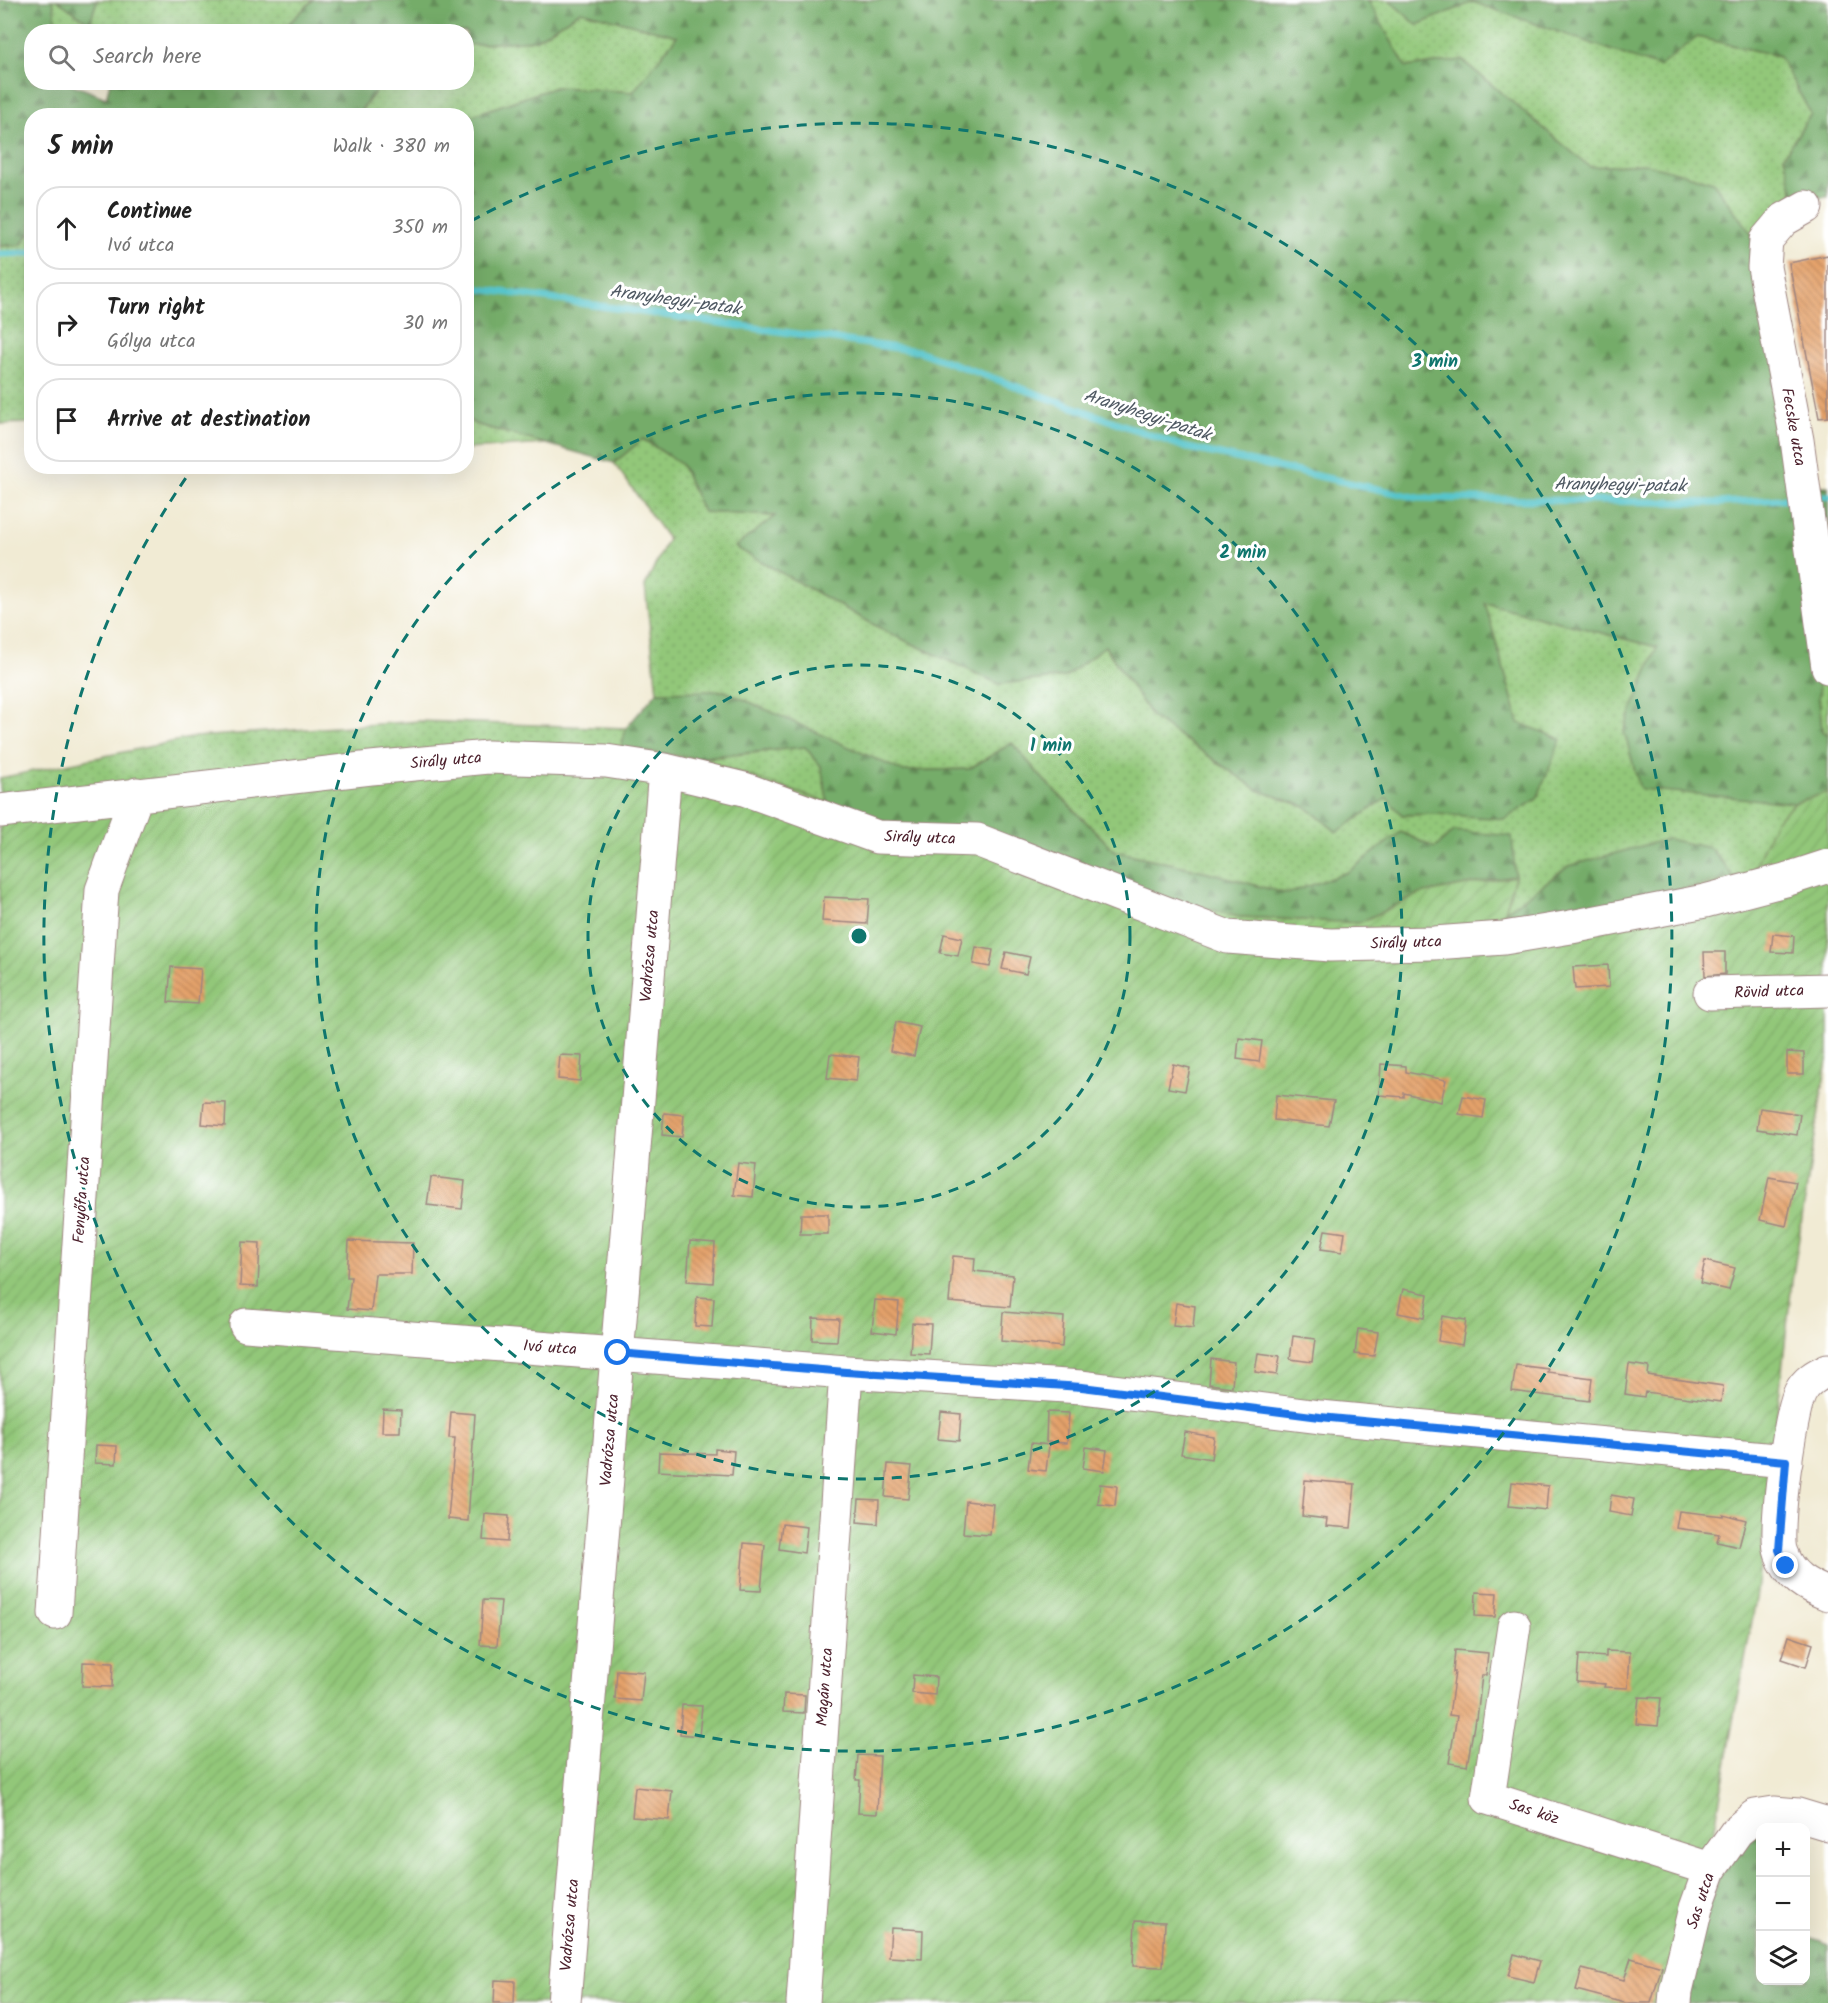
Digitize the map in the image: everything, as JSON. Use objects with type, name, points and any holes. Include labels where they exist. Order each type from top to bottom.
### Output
[{"type":"street","name":"Fecske utca","points":[[1806,207],[1783,220],[1766,240],[1764,267],[1797,440],[1828,667]]},
{"type":"street","name":"Sirály utca","points":[[0,811],[371,768],[488,758],[606,761],[665,770],[744,789],[877,837],[977,840],[1228,937],[1330,945],[1434,943],[1504,938],[1705,901],[1828,866]]},
{"type":"street","name":"Vadrózsa utca","points":[[564,2003],[665,770]]},
{"type":"street","name":"Fenyőfa utca","points":[[55,1613],[102,890],[136,794]]},
{"type":"street","name":"Rövid utca","points":[[1710,993],[1828,990]]},
{"type":"street","name":"Ivó utca","points":[[246,1325],[846,1372],[1082,1387],[1320,1417],[1786,1461]]},
{"type":"street","points":[[1828,1370],[1814,1376],[1801,1392],[1794,1414],[1786,1461],[1779,1550],[1786,1566],[1797,1578],[1811,1588],[1828,1594]]},
{"type":"street","name":"Magán utca","points":[[803,2003],[846,1372]]},
{"type":"street","name":"Sas köz","points":[[1514,1626],[1488,1797],[1710,1869]]},
{"type":"street","name":"Sas utca","points":[[1675,2003],[1696,1908],[1710,1869],[1737,1831],[1755,1816],[1774,1813],[1798,1815],[1828,1824]]},
{"type":"green space","points":[[0,0],[53,0],[56,24],[24,24],[24,90],[86,90],[106,98],[108,90],[377,90],[362,108],[24,108],[24,241],[21,245],[0,246]]},
{"type":"green space","points":[[53,0],[57,0],[90,23],[97,0],[313,0],[288,24],[56,24]]},
{"type":"green space","points":[[57,0],[97,0],[90,23]]},
{"type":"green space","points":[[313,0],[1368,0],[1406,67],[1462,60],[1590,167],[1647,164],[1713,182],[1752,235],[1817,486],[1828,486],[1828,533],[1820,532],[1811,597],[1822,732],[1828,734],[1828,800],[1795,803],[1640,789],[1624,731],[1657,647],[1485,603],[1519,723],[1561,739],[1537,799],[1505,819],[1436,814],[1402,815],[1387,798],[1337,832],[1306,807],[1258,790],[1152,717],[1105,646],[1065,677],[999,684],[887,632],[735,547],[775,516],[703,512],[681,464],[643,439],[614,463],[474,423],[474,115],[556,87],[633,92],[677,36],[581,11],[535,40],[474,44],[474,24],[288,24]]},
{"type":"green space","points":[[1368,0],[1389,0],[1417,25],[1473,2],[1659,66],[1697,37],[1779,56],[1811,114],[1784,156],[1795,199],[1752,235],[1647,164],[1590,167],[1462,60],[1406,67]]},
{"type":"green space","points":[[1389,0],[1820,0],[1828,2],[1828,197],[1795,199],[1784,156],[1811,114],[1779,56],[1697,37],[1659,67],[1473,2],[1417,25]]},
{"type":"green space","points":[[581,11],[678,36],[633,92],[556,87],[474,115],[474,108],[363,108],[377,90],[474,90],[474,44],[535,40]]},
{"type":"green space","points":[[24,241],[24,423],[0,424],[0,246],[21,245]]},
{"type":"green space","points":[[474,423],[475,424],[546,444],[474,449]]},
{"type":"green space","points":[[643,439],[681,464],[703,512],[776,516],[736,547],[887,632],[999,684],[1065,677],[1104,645],[1152,717],[1258,790],[1306,807],[1337,832],[1388,797],[1402,815],[1436,814],[1519,723],[1484,602],[1657,647],[1624,731],[1819,801],[1828,857],[1735,878],[1569,866],[1505,912],[1515,876],[1435,848],[1401,832],[1348,872],[1287,894],[1208,872],[1115,851],[1043,779],[1012,743],[969,769],[902,771],[725,691],[657,692],[645,586],[668,539],[614,463]]},
{"type":"green space","points":[[1828,596],[1828,734],[1822,732],[1811,597]]},
{"type":"green space","points":[[725,691],[902,771],[969,769],[1012,743],[1043,779],[1115,851],[1208,872],[1287,894],[1348,872],[1401,832],[1435,848],[1454,831],[1512,836],[1515,876],[1420,894],[1359,923],[1238,917],[891,824],[828,803],[821,766],[805,747],[696,758],[621,749],[626,728],[657,692]]},
{"type":"green space","points":[[420,721],[626,728],[621,749],[0,799],[0,778],[195,737]]},
{"type":"green space","points":[[805,747],[821,766],[828,803],[699,759]]},
{"type":"green space","points":[[621,749],[696,758],[891,824],[1238,917],[1359,923],[1420,894],[1515,876],[1500,930],[1752,874],[1775,821],[1795,803],[1828,792],[1828,1054],[1792,1281],[1757,1593],[1710,1855],[1660,2003],[0,2003],[0,799]]},
{"type":"green space","points":[[1667,839],[1710,848],[1735,878],[1499,931],[1505,912],[1569,866]]},
{"type":"green space","points":[[1756,1832],[1756,1985],[1810,1985],[1810,1938],[1828,1945],[1828,2003],[1681,2003],[1722,1862]]},
{"type":"building","points":[[1828,255],[1828,417],[1819,418],[1789,263]]},
{"type":"building","points":[[824,897],[869,899],[867,924],[822,921]]},
{"type":"building","points":[[944,934],[962,938],[958,956],[940,953]]},
{"type":"building","points":[[1773,934],[1794,936],[1793,953],[1771,952]]},
{"type":"building","points":[[976,947],[993,950],[990,967],[973,964]]},
{"type":"building","points":[[1006,952],[1030,957],[1026,974],[1002,969]]},
{"type":"building","points":[[1704,952],[1725,952],[1725,974],[1705,976]]},
{"type":"building","points":[[1608,965],[1609,987],[1575,989],[1573,967]]},
{"type":"building","points":[[171,967],[201,969],[198,1004],[168,1002]]},
{"type":"building","points":[[896,1022],[920,1027],[914,1056],[890,1051]]},
{"type":"building","points":[[1239,1038],[1262,1041],[1259,1062],[1237,1059]]},
{"type":"building","points":[[1787,1052],[1804,1053],[1804,1074],[1787,1074]]},
{"type":"building","points":[[830,1054],[859,1057],[856,1081],[827,1078]]},
{"type":"building","points":[[560,1055],[582,1056],[580,1081],[558,1079]]},
{"type":"building","points":[[1173,1064],[1190,1068],[1185,1091],[1168,1088]]},
{"type":"building","points":[[1381,1064],[1406,1066],[1406,1072],[1446,1080],[1441,1102],[1404,1093],[1404,1097],[1379,1095]]},
{"type":"building","points":[[1276,1095],[1334,1101],[1329,1126],[1274,1120]]},
{"type":"building","points":[[1463,1096],[1486,1100],[1483,1118],[1459,1114]]},
{"type":"building","points":[[204,1102],[226,1103],[225,1126],[202,1124]]},
{"type":"building","points":[[1760,1108],[1800,1114],[1797,1135],[1757,1129]]},
{"type":"building","points":[[664,1113],[684,1115],[682,1137],[662,1135]]},
{"type":"building","points":[[738,1163],[756,1165],[753,1197],[734,1195]]},
{"type":"building","points":[[431,1177],[465,1181],[462,1209],[427,1205]]},
{"type":"building","points":[[1769,1177],[1796,1182],[1786,1226],[1760,1220]]},
{"type":"building","points":[[801,1214],[828,1214],[828,1234],[800,1234]]},
{"type":"building","points":[[1325,1230],[1345,1233],[1342,1252],[1321,1249]]},
{"type":"building","points":[[349,1241],[413,1243],[412,1274],[375,1274],[371,1311],[347,1309],[351,1277],[347,1277]]},
{"type":"building","points":[[690,1241],[715,1243],[713,1283],[687,1281]]},
{"type":"building","points":[[242,1242],[260,1243],[258,1287],[240,1286]]},
{"type":"building","points":[[953,1256],[975,1258],[974,1271],[1013,1275],[1010,1307],[949,1302]]},
{"type":"building","points":[[1705,1261],[1735,1268],[1729,1290],[1700,1283]]},
{"type":"building","points":[[1403,1289],[1428,1294],[1424,1318],[1398,1313]]},
{"type":"building","points":[[697,1297],[714,1298],[712,1327],[695,1326]]},
{"type":"building","points":[[875,1300],[899,1302],[896,1334],[872,1331]]},
{"type":"building","points":[[1176,1303],[1195,1306],[1193,1328],[1173,1326]]},
{"type":"building","points":[[1003,1312],[1064,1317],[1062,1347],[1001,1341]]},
{"type":"building","points":[[1442,1316],[1466,1320],[1462,1345],[1438,1341]]},
{"type":"building","points":[[813,1318],[839,1319],[837,1341],[812,1340]]},
{"type":"building","points":[[912,1323],[931,1324],[929,1354],[910,1353]]},
{"type":"building","points":[[1358,1329],[1378,1332],[1374,1356],[1355,1354]]},
{"type":"building","points":[[1293,1336],[1315,1339],[1312,1362],[1290,1359]]},
{"type":"building","points":[[1258,1353],[1280,1356],[1277,1375],[1255,1372]]},
{"type":"building","points":[[1211,1359],[1234,1362],[1232,1387],[1209,1384]]},
{"type":"building","points":[[1629,1364],[1649,1367],[1648,1375],[1723,1386],[1721,1402],[1645,1392],[1644,1397],[1625,1394]]},
{"type":"building","points":[[1516,1365],[1592,1378],[1589,1401],[1512,1391]]},
{"type":"building","points":[[383,1409],[401,1410],[400,1432],[382,1432]]},
{"type":"building","points":[[451,1412],[475,1414],[468,1521],[448,1519],[455,1438],[449,1438]]},
{"type":"building","points":[[941,1412],[961,1414],[959,1441],[938,1439]]},
{"type":"building","points":[[1047,1412],[1069,1413],[1067,1443],[1046,1442]]},
{"type":"building","points":[[1185,1432],[1214,1437],[1211,1459],[1181,1454]]},
{"type":"building","points":[[1031,1443],[1049,1445],[1046,1471],[1028,1469]]},
{"type":"building","points":[[96,1445],[117,1446],[116,1464],[95,1463]]},
{"type":"building","points":[[1086,1447],[1107,1450],[1104,1471],[1083,1468]]},
{"type":"building","points":[[715,1449],[734,1451],[732,1475],[658,1471],[659,1452],[715,1454]]},
{"type":"building","points":[[888,1464],[912,1466],[908,1499],[885,1497]]},
{"type":"building","points":[[1305,1480],[1355,1484],[1351,1528],[1326,1526],[1327,1519],[1302,1516]]},
{"type":"building","points":[[1512,1482],[1548,1486],[1546,1510],[1509,1506]]},
{"type":"building","points":[[1100,1484],[1117,1486],[1115,1506],[1098,1504]]},
{"type":"building","points":[[1611,1495],[1634,1499],[1631,1516],[1609,1512]]},
{"type":"building","points":[[859,1499],[879,1500],[878,1524],[857,1522]]},
{"type":"building","points":[[966,1501],[993,1504],[990,1535],[963,1533]]},
{"type":"building","points":[[1679,1511],[1723,1516],[1723,1514],[1746,1520],[1739,1547],[1717,1542],[1719,1534],[1676,1528]]},
{"type":"building","points":[[485,1514],[509,1516],[507,1542],[483,1540]]},
{"type":"building","points":[[782,1524],[807,1527],[804,1553],[779,1549]]},
{"type":"building","points":[[744,1543],[765,1545],[761,1591],[740,1590]]},
{"type":"building","points":[[1476,1592],[1497,1593],[1495,1617],[1475,1616]]},
{"type":"building","points":[[483,1600],[501,1601],[497,1646],[480,1645]]},
{"type":"building","points":[[1789,1636],[1813,1644],[1806,1667],[1782,1659]]},
{"type":"building","points":[[1455,1650],[1488,1653],[1486,1675],[1482,1675],[1477,1719],[1475,1719],[1467,1766],[1449,1763],[1457,1716],[1449,1715],[1455,1672],[1453,1672]]},
{"type":"building","points":[[1606,1651],[1630,1652],[1628,1688],[1604,1687],[1605,1684],[1577,1682],[1579,1655],[1606,1657]]},
{"type":"building","points":[[83,1662],[113,1663],[112,1687],[82,1686]]},
{"type":"building","points":[[617,1670],[644,1672],[641,1701],[615,1699]]},
{"type":"building","points":[[913,1675],[936,1677],[935,1695],[912,1693]]},
{"type":"building","points":[[784,1694],[805,1695],[804,1713],[783,1712]]},
{"type":"building","points":[[1639,1697],[1661,1698],[1658,1726],[1636,1724]]},
{"type":"building","points":[[682,1705],[702,1706],[699,1736],[680,1734]]},
{"type":"building","points":[[858,1755],[880,1756],[877,1814],[858,1813],[860,1780],[856,1780]]},
{"type":"building","points":[[635,1787],[672,1791],[669,1820],[632,1817]]},
{"type":"building","points":[[1135,1921],[1165,1922],[1163,1967],[1133,1966]]},
{"type":"building","points":[[891,1928],[923,1930],[922,1959],[889,1957]]},
{"type":"building","points":[[1514,1954],[1540,1961],[1534,1982],[1508,1976]]},
{"type":"building","points":[[1631,1958],[1662,1967],[1651,2003],[1625,2003],[1576,1990],[1582,1969],[1624,1980]]},
{"type":"building","points":[[495,1980],[515,1981],[514,2003],[494,2003]]},
{"type":"waterway","name":"Aranyhegyi-patak","points":[[0,254],[24,253]]},
{"type":"waterway","name":"Aranyhegyi-patak","points":[[474,288],[918,351],[1184,447],[1419,498],[1720,503],[1796,498]]},
{"type":"waterway","name":"Aranyhegyi-patak","points":[[1813,497],[1828,496]]},
{"type":"route","points":[[618,1353],[846,1372],[1082,1387],[1320,1417],[1786,1461],[1779,1550],[1786,1566]]}]
